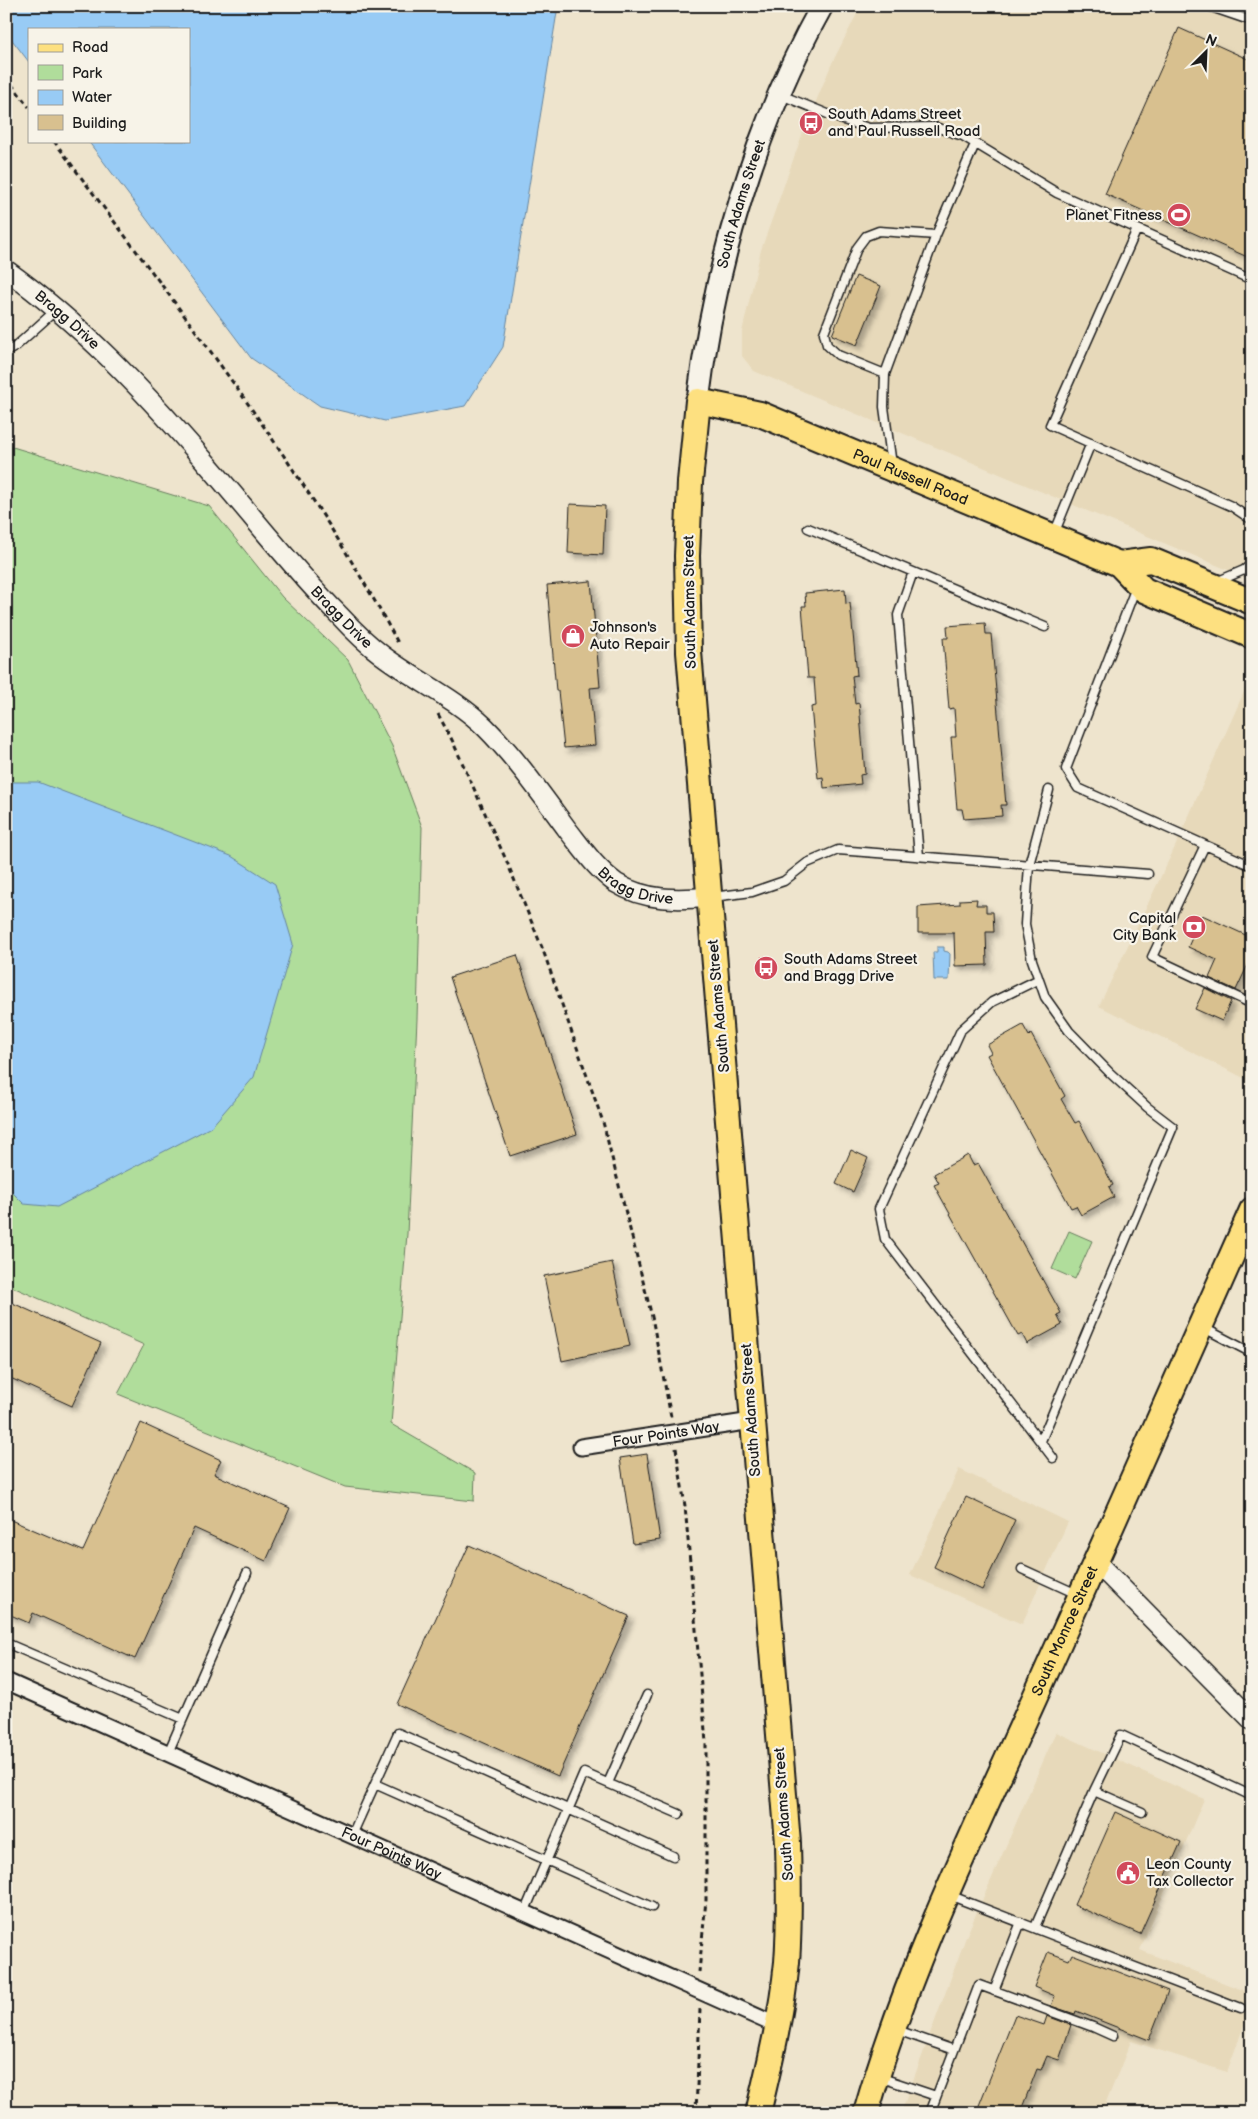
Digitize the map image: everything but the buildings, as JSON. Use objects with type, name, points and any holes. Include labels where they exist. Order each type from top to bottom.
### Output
[{"type":"main road","name":"South Adams Street","points":[[758,2113],[778,2026],[787,1962],[790,1916],[788,1844],[689,652],[687,556],[690,482],[698,401],[704,352],[713,306],[733,226],[764,133],[822,6]]},
{"type":"main road","name":"Paul Russell Road","points":[[698,401],[760,414],[1053,536],[1119,564],[1144,590],[1252,636]]},
{"type":"main road","points":[[1119,564],[1151,560],[1252,602]]},
{"type":"main road","name":"South Monroe Street","points":[[866,2113],[894,2028],[946,1894],[1252,1210]]},
{"type":"street","name":"Bragg Drive","points":[[6,270],[56,310],[118,365],[201,456],[302,575],[356,633],[381,654],[455,704],[482,725],[506,750],[591,859],[607,876],[634,892],[652,897],[678,900],[710,897]]},
{"type":"street","name":"Four Points Way","points":[[581,1447],[752,1421]]},
{"type":"street","points":[[1096,1562],[1252,1720]]},
{"type":"street","name":"Four Points Way","points":[[6,1681],[778,2026]]},
{"type":"lane","points":[[1208,6],[1252,21]]},
{"type":"lane","points":[[780,95],[840,119],[869,128],[935,127],[963,136],[1056,193],[1252,280]]},
{"type":"lane","points":[[892,470],[884,407],[885,374],[936,235],[975,144]]},
{"type":"lane","points":[[1137,229],[1050,425],[1230,506],[1252,520]]},
{"type":"lane","points":[[885,374],[838,356],[827,345],[824,333],[857,248],[866,236],[879,231],[936,235]]},
{"type":"lane","points":[[6,352],[16,347],[56,310]]},
{"type":"lane","points":[[1053,536],[1091,443]]},
{"type":"lane","points":[[808,528],[1045,627]]},
{"type":"lane","points":[[1210,585],[1244,570],[1252,564]]},
{"type":"lane","points":[[913,572],[898,615],[919,856]]},
{"type":"lane","points":[[1138,583],[1066,769],[1078,788],[1252,866]]},
{"type":"lane","points":[[1041,1441],[1174,1127],[1147,1107],[1110,1073],[1070,1031],[1045,997],[1032,960],[1025,924],[1029,865],[1049,790]]},
{"type":"lane","points":[[1205,845],[1152,957],[1252,1004]]},
{"type":"lane","points":[[710,897],[752,892],[784,881],[807,863],[838,850],[1148,874]]},
{"type":"lane","points":[[1039,979],[992,1002],[961,1030],[879,1209],[885,1239],[1053,1458]]},
{"type":"lane","points":[[1200,1326],[1252,1353]]},
{"type":"lane","points":[[1022,1569],[1080,1595]]},
{"type":"lane","points":[[168,1753],[247,1573]]},
{"type":"lane","points":[[6,1643],[183,1719]]},
{"type":"lane","points":[[608,1783],[647,1695]]},
{"type":"lane","points":[[352,1835],[398,1733],[673,1856]]},
{"type":"lane","points":[[1034,1928],[1121,1735],[1252,1796]]},
{"type":"lane","points":[[524,1913],[584,1773],[679,1814]]},
{"type":"lane","points":[[375,1784],[652,1907]]},
{"type":"lane","points":[[1094,1792],[1142,1812]]},
{"type":"lane","points":[[946,1894],[1241,2008]]},
{"type":"lane","points":[[994,1991],[1021,1922]]},
{"type":"lane","points":[[930,2113],[979,1986],[1113,2036]]},
{"type":"lane","points":[[894,2028],[954,2050]]},
{"type":"lane","points":[[881,2066],[936,2096]]},
{"type":"path","points":[[6,77],[28,106]]},
{"type":"path","points":[[55,142],[240,392],[365,580],[400,646]]},
{"type":"path","points":[[435,709],[452,740],[514,879],[543,950],[603,1122],[652,1317],[674,1433],[685,1506],[706,1742],[706,1900],[699,1976],[696,2113]]},
{"type":"shaded area","points":[[861,6],[1252,6],[1252,580],[754,371],[742,356],[742,332],[761,250],[802,135],[832,63]]},
{"type":"shaded area","name":"Capital City Bank","points":[[1252,674],[1252,1082],[1099,1006],[1175,847]]},
{"type":"shaded area","points":[[959,1469],[1068,1522],[1022,1624],[910,1575]]},
{"type":"shaded area","points":[[1056,1732],[1204,1799],[1140,1950],[1252,1994],[1252,2003],[1227,2072],[1131,2041],[1102,2113],[901,2113],[966,1937]]},
{"type":"green space","points":[[6,445],[209,506],[282,597],[348,660],[392,746],[422,827],[417,1019],[407,1234],[391,1424],[475,1473],[474,1501],[345,1487],[118,1394],[144,1345],[6,1284]]},
{"type":"green space","points":[[1069,1231],[1092,1241],[1075,1279],[1052,1269]]},
{"type":"water","points":[[6,6],[558,6],[503,347],[465,406],[385,421],[320,406],[251,358],[89,142],[190,142],[190,28],[28,28],[28,61],[6,32]]},
{"type":"water","points":[[6,782],[38,782],[231,856],[275,884],[293,944],[254,1077],[211,1127],[57,1207],[24,1204],[6,1186]]},
{"type":"water","points":[[937,947],[944,947],[944,951],[950,954],[949,980],[934,980],[933,952],[937,952]]},
{"type":"place","name":"South Adams Street and Paul Russell Road","points":[[811,123]]},
{"type":"place","name":"Planet Fitness","points":[[1179,215]]},
{"type":"place","name":"Johnson's Auto Repair","points":[[573,636]]},
{"type":"place","name":"Capital City Bank","points":[[1194,927]]},
{"type":"place","name":"South Adams Street and Bragg Drive","points":[[766,968]]},
{"type":"place","name":"Leon County Tax Collector","points":[[1128,1873]]}]
